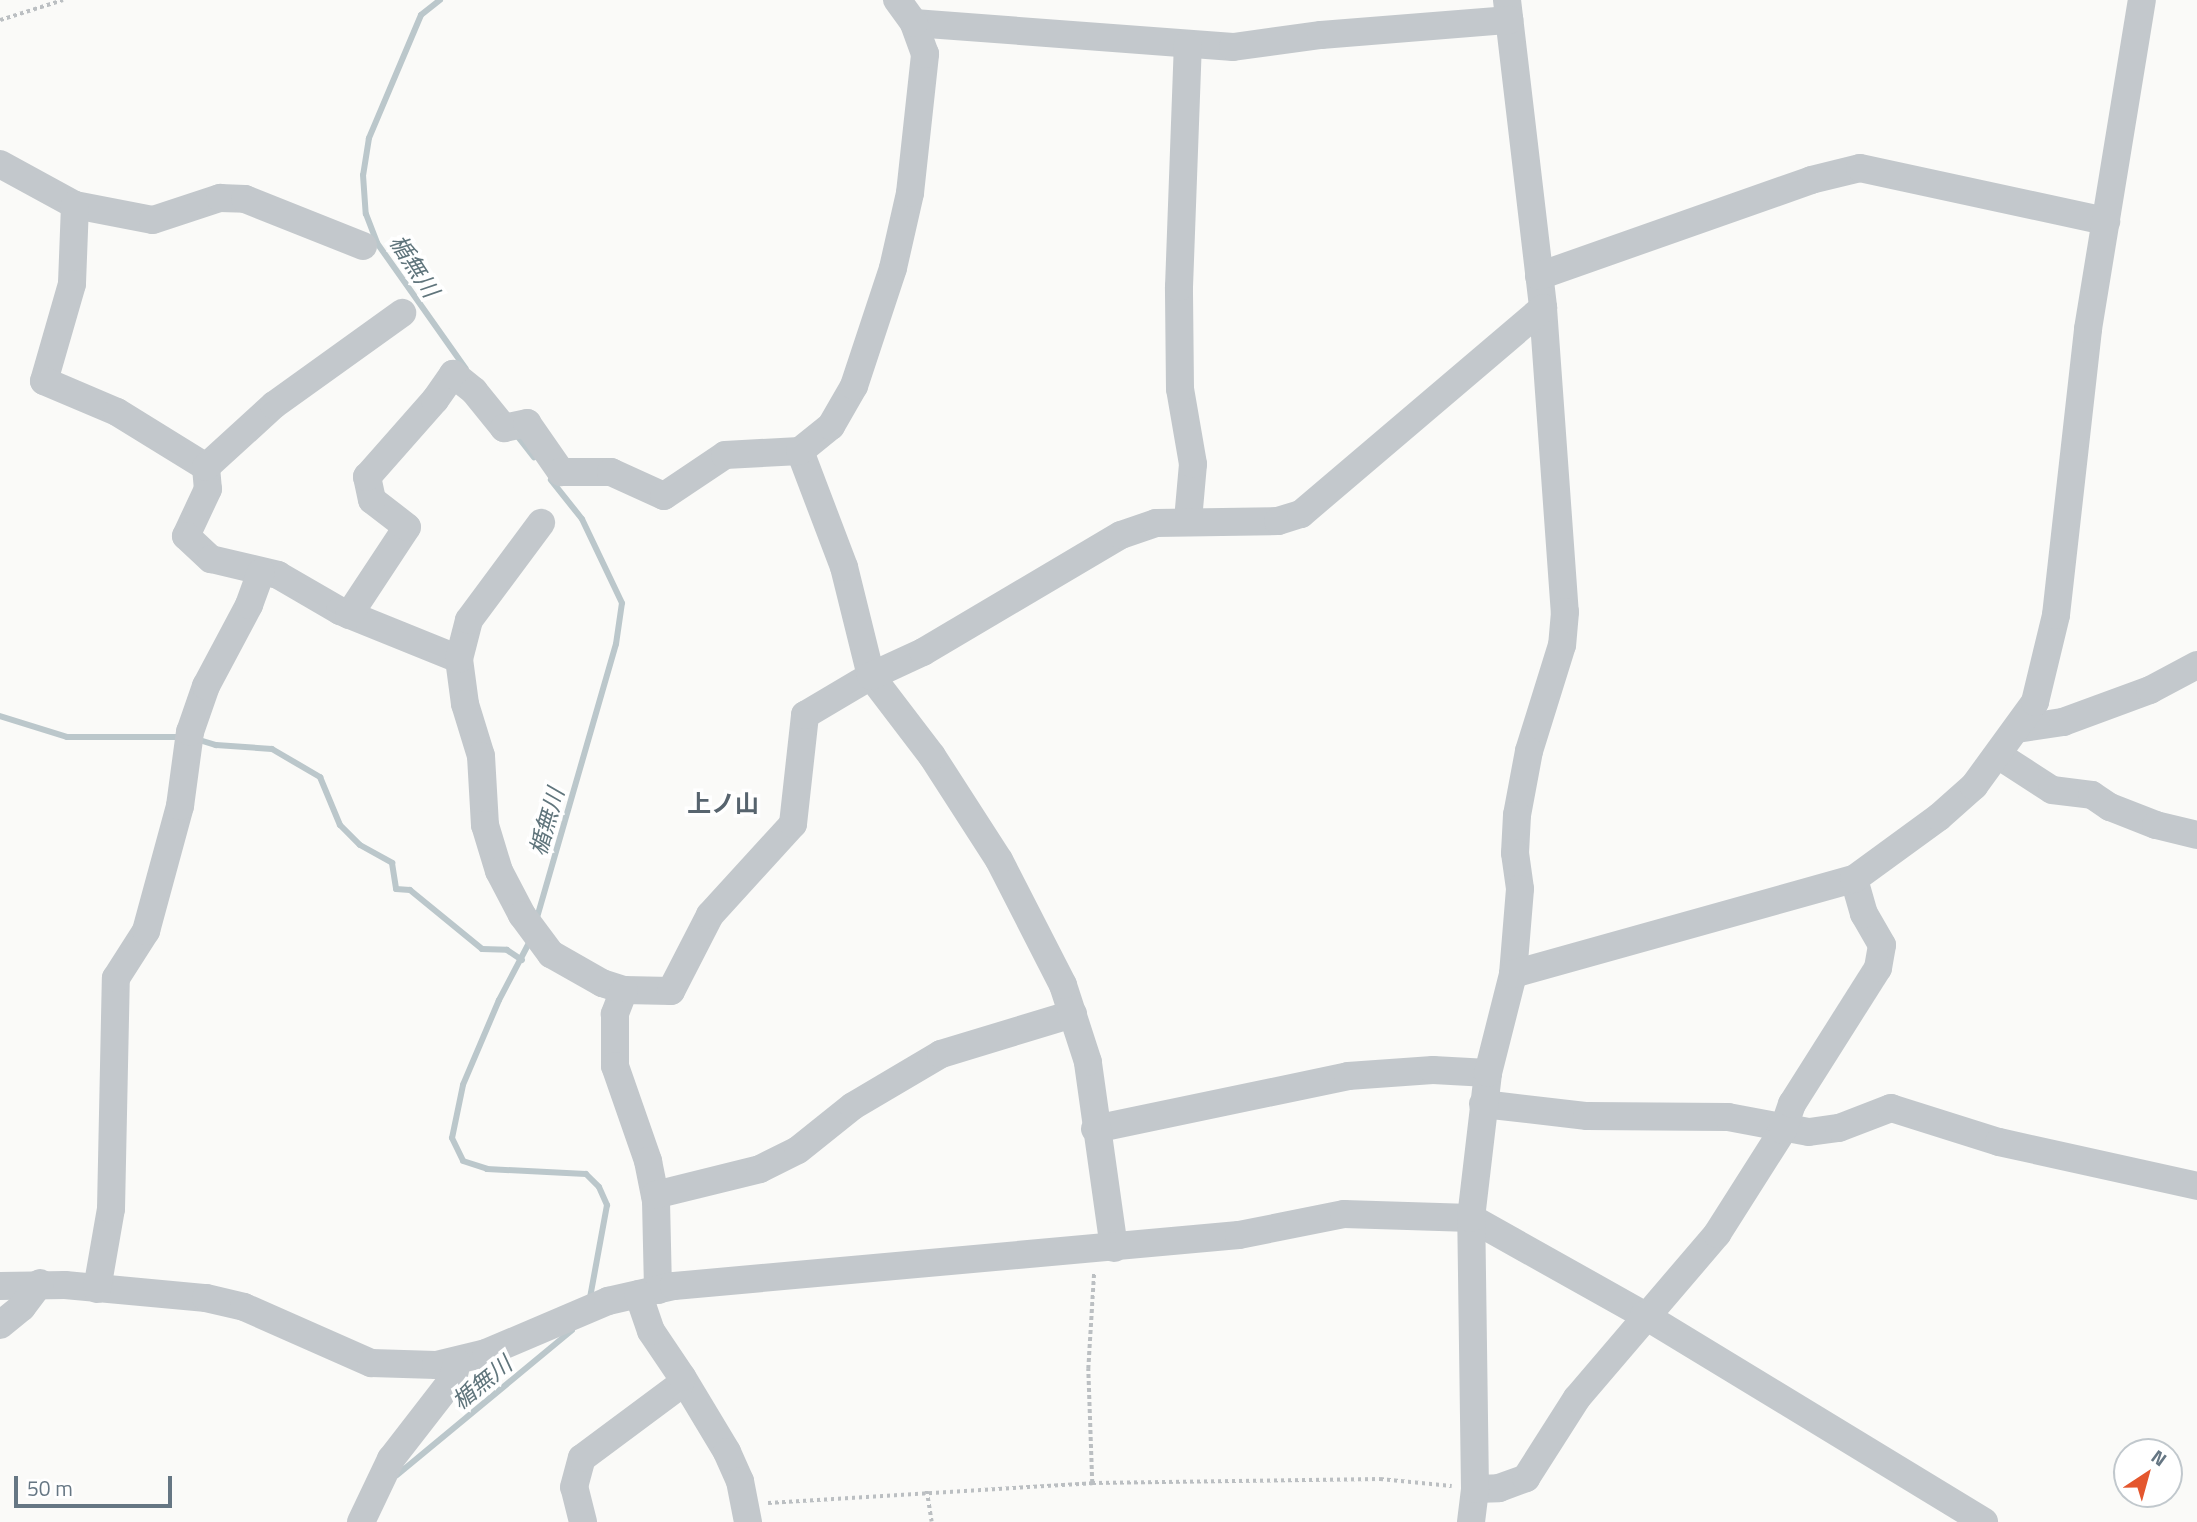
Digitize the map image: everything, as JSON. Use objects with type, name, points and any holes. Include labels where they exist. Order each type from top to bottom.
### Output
[{"type":"street","points":[[349,615],[407,527],[372,500],[368,477],[375,464],[435,400],[453,373],[512,426],[527,422],[561,472],[611,472],[664,496],[725,454],[800,451],[816,441],[845,407],[893,268],[910,193],[925,54],[914,23],[897,0]]},
{"type":"street","points":[[1513,974],[1854,879],[1939,817],[1974,786],[2035,702],[2056,615],[2088,329],[2142,0]]},
{"type":"street","points":[[914,23],[1188,44],[1278,44],[1321,35],[1508,10],[1543,308],[1565,612],[1562,645],[1529,751],[1517,815],[1520,889],[1513,974],[1488,1073],[1471,1218],[1475,1489],[1471,1522]]},
{"type":"street","points":[[1188,44],[1179,287],[1180,388],[1193,464],[1188,520]]},
{"type":"street","points":[[0,164],[75,205],[153,220],[220,198],[245,199],[363,246]]},
{"type":"street","points":[[1539,276],[1811,180],[1860,168],[2106,221]]},
{"type":"street","points":[[75,205],[72,284],[44,382],[117,412],[206,467]]},
{"type":"street","points":[[541,523],[469,620],[459,659],[465,704],[481,756],[485,825],[499,871],[522,915],[551,954],[580,973],[624,990],[671,991],[710,915],[793,824],[805,715],[871,677],[923,652],[1121,535],[1156,523],[1188,520],[1278,522],[1301,514],[1543,308]]},
{"type":"street","points":[[206,467],[274,405],[402,313]]},
{"type":"street","points":[[800,451],[844,567],[871,677],[932,756],[999,860],[1063,985],[1088,1062],[1105,1249]]},
{"type":"street","points":[[206,467],[208,489],[186,536],[211,559],[278,575],[349,615],[459,659]]},
{"type":"street","points":[[97,1289],[111,1209],[116,978],[146,931],[180,806],[190,732],[205,686],[249,605],[261,572]]},
{"type":"street","points":[[2017,729],[2063,722],[2150,690],[2197,665]]},
{"type":"street","points":[[1998,755],[2052,790],[2092,794],[2110,807],[2156,825],[2197,835]]},
{"type":"street","points":[[1475,1489],[1499,1488],[1526,1478],[1577,1398],[1644,1315],[1717,1234],[1783,1130],[1791,1104],[1878,968],[1882,945],[1864,914],[1854,879]]},
{"type":"street","points":[[624,990],[613,1024],[615,1066],[648,1161],[655,1195],[648,1292],[650,1331],[682,1377],[727,1452],[742,1516]]},
{"type":"street","points":[[655,1195],[760,1169],[798,1150],[853,1106],[941,1054],[1073,1014]]},
{"type":"street","points":[[1095,1129],[1348,1076],[1433,1070],[1488,1073]]},
{"type":"street","points":[[1483,1104],[1587,1116],[1728,1117],[1783,1130],[1839,1128],[1891,1108],[1906,1109],[1999,1142],[2197,1185]]},
{"type":"street","points":[[0,1286],[40,1283],[206,1298],[244,1307],[371,1363],[457,1362],[573,1313],[648,1292],[1239,1235],[1344,1214],[1471,1218],[1644,1315],[1984,1522]]},
{"type":"street","points":[[0,1325],[22,1307],[40,1283]]},
{"type":"street","points":[[361,1522],[391,1459],[453,1379],[457,1362]]},
{"type":"street","points":[[583,1522],[574,1487],[582,1458],[679,1386],[682,1377]]},
{"type":"path","points":[[0,20],[63,0]]},
{"type":"path","points":[[1092,1483],[1088,1369],[1105,1249]]},
{"type":"path","points":[[742,1516],[927,1491],[1092,1483],[1380,1479],[1475,1489]]},
{"type":"path","points":[[927,1491],[932,1522]]},
{"type":"waterway","name":"楯無川","points":[[440,0],[421,15],[369,138],[363,175],[366,214],[377,243],[466,369]]},
{"type":"waterway","name":"楯無川","points":[[515,433],[534,457]]},
{"type":"waterway","name":"楯無川","points":[[536,921],[616,644],[622,603],[582,519],[551,480]]},
{"type":"waterway","points":[[0,716],[67,737],[182,737]]},
{"type":"waterway","points":[[196,739],[216,745],[272,749],[320,777],[340,825],[360,845],[392,863],[396,889],[410,890],[482,949],[507,950],[522,960]]},
{"type":"waterway","name":"楯無川","points":[[530,941],[499,1000],[463,1085],[452,1138],[463,1161],[487,1169],[586,1174],[599,1187],[607,1205],[590,1298]]},
{"type":"waterway","name":"楯無川","points":[[397,1475],[572,1330]]},
{"type":"district","name":"上ノ山","points":[[723,804]]}]
